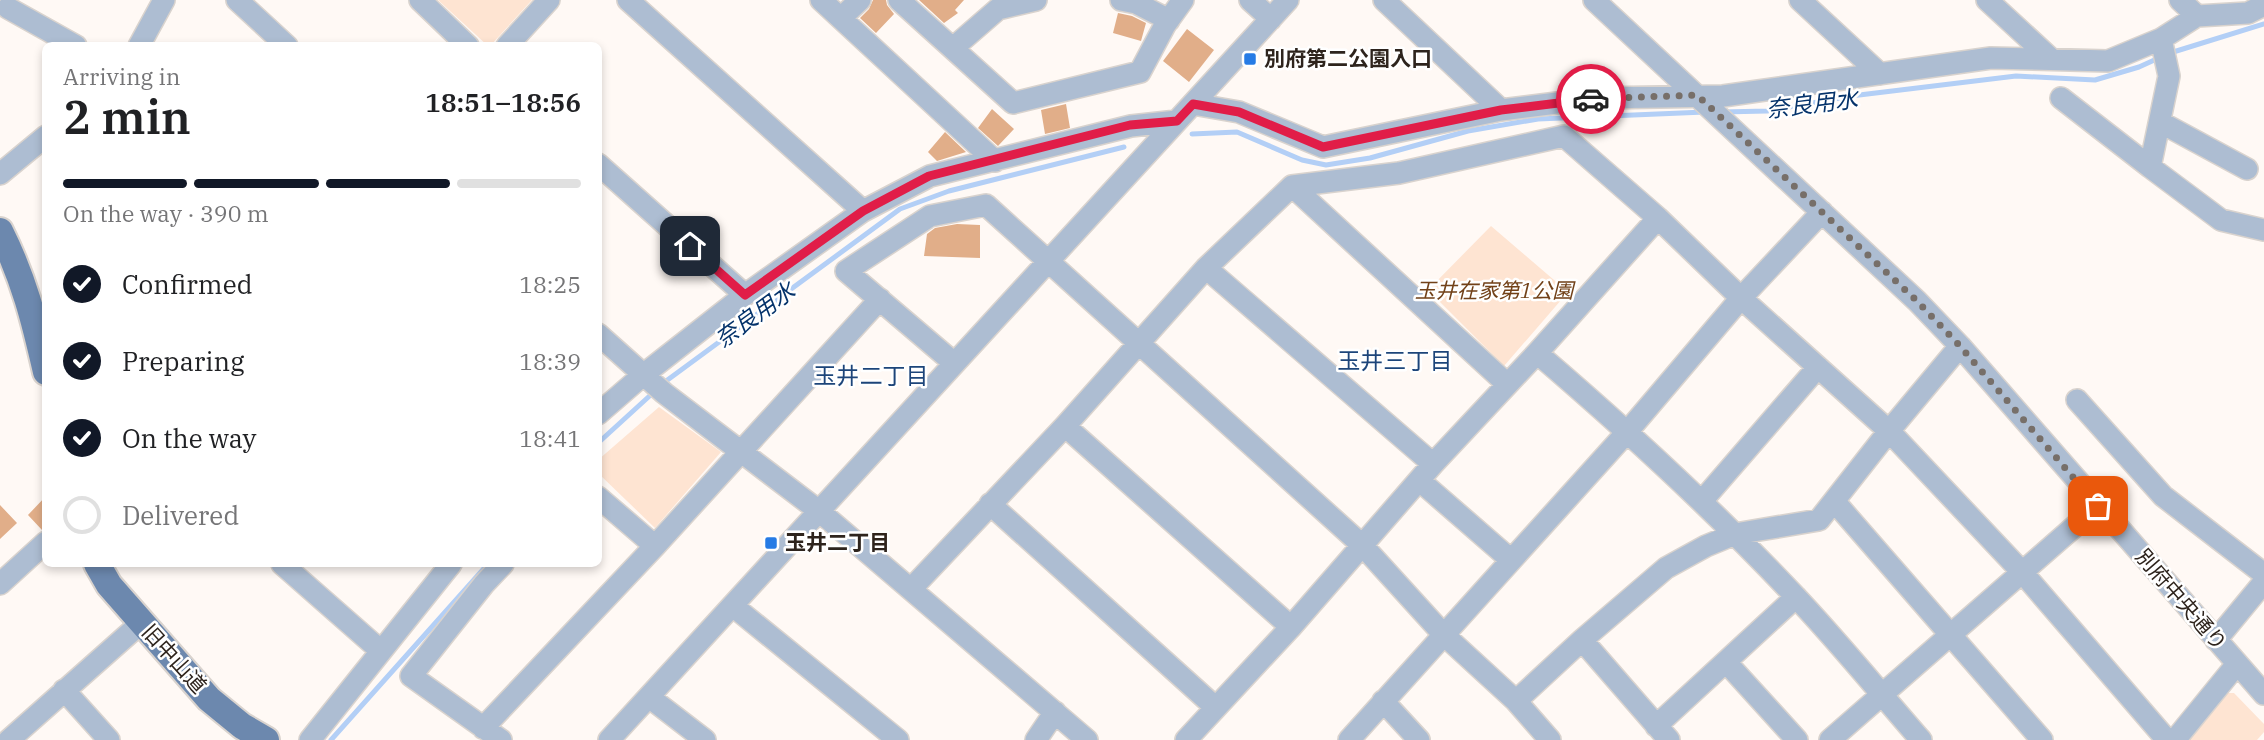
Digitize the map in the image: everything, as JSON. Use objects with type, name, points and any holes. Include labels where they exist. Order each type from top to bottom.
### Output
[{"type":"main road","points":[[0,231],[18,265],[42,355]]},
{"type":"main road","name":"旧中山道","points":[[99,567],[109,585],[209,699],[242,726],[266,740]]},
{"type":"street","points":[[141,42],[164,0]]},
{"type":"street","points":[[237,0],[282,42]]},
{"type":"street","points":[[420,0],[464,42]]},
{"type":"street","points":[[512,42],[549,0]]},
{"type":"street","points":[[628,0],[863,211]]},
{"type":"street","points":[[821,0],[995,161]]},
{"type":"street","points":[[841,18],[860,0]]},
{"type":"street","points":[[899,0],[1013,103],[1140,72],[1183,0]]},
{"type":"street","points":[[953,48],[998,9],[1036,0]]},
{"type":"street","points":[[1121,0],[1136,3],[1169,20]]},
{"type":"street","points":[[1250,0],[1271,19]]},
{"type":"street","points":[[609,740],[1288,0]]},
{"type":"street","points":[[1384,0],[1501,110]]},
{"type":"street","name":"別府中央通り","points":[[1594,0],[1917,301],[1960,346],[2264,694]]},
{"type":"street","points":[[1800,0],[1880,74]]},
{"type":"street","points":[[1987,0],[2050,58]]},
{"type":"street","points":[[2180,0],[2197,16]]},
{"type":"street","points":[[1193,104],[1239,112],[1323,147],[1501,110],[1597,98],[1701,99],[1991,58],[2108,61],[2161,39],[2197,16],[2248,13],[2264,5]]},
{"type":"street","points":[[6,10],[68,42]]},
{"type":"street","points":[[2150,167],[2169,76],[2161,39]]},
{"type":"street","points":[[2061,98],[2221,220],[2264,230]]},
{"type":"street","points":[[602,411],[745,295],[863,211],[929,176],[1130,125],[1177,121]]},
{"type":"street","points":[[2160,122],[2248,169]]},
{"type":"street","points":[[911,589],[1065,426],[1206,268],[1292,186],[1399,173],[1564,136],[1658,218],[1741,298],[1889,431],[2022,572],[2166,740]]},
{"type":"street","points":[[0,174],[42,139]]},
{"type":"street","points":[[602,168],[745,295]]},
{"type":"street","points":[[1292,186],[1507,384]]},
{"type":"street","points":[[954,363],[846,271],[930,216],[986,205],[1363,546],[1443,635],[1516,701],[1550,740]]},
{"type":"street","points":[[1349,740],[1628,431],[1741,298],[1822,212]]},
{"type":"street","points":[[1186,740],[1658,218]]},
{"type":"street","points":[[1206,268],[1426,472],[1511,560]]},
{"type":"street","points":[[484,727],[743,451],[880,299]]},
{"type":"street","points":[[602,338],[664,393],[819,511],[1087,740]]},
{"type":"street","points":[[1516,701],[1666,568],[1735,534],[1819,520],[1960,346]]},
{"type":"street","points":[[1537,353],[1628,431],[1735,534],[1796,597],[1921,740]]},
{"type":"street","points":[[1702,501],[1818,367]]},
{"type":"street","points":[[2077,400],[2163,496],[2264,574]]},
{"type":"street","points":[[1065,426],[1291,627]]},
{"type":"street","points":[[602,500],[655,546]]},
{"type":"street","points":[[1834,501],[2042,740]]},
{"type":"street","points":[[990,504],[1215,707]]},
{"type":"street","points":[[1830,740],[2098,506]]},
{"type":"street","points":[[0,584],[42,546]]},
{"type":"street","points":[[285,567],[381,651]]},
{"type":"street","points":[[310,740],[449,567]]},
{"type":"street","points":[[501,567],[411,676],[501,740]]},
{"type":"street","points":[[2216,640],[2264,582]]},
{"type":"street","points":[[1583,640],[1662,733],[1726,662],[1796,597]]},
{"type":"street","points":[[733,606],[898,740]]},
{"type":"street","points":[[9,740],[141,623]]},
{"type":"street","points":[[1726,662],[1797,740]]},
{"type":"street","points":[[2175,740],[2237,664]]},
{"type":"street","points":[[64,690],[109,740]]},
{"type":"street","points":[[649,697],[705,740]]},
{"type":"street","points":[[1384,702],[1419,740]]},
{"type":"street","points":[[1036,740],[1055,712]]},
{"type":"green space","points":[[438,0],[532,0],[494,42],[484,42]]},
{"type":"green space","name":"玉井在家第1公園","points":[[1491,226],[1568,292],[1504,366],[1428,290]]},
{"type":"green space","points":[[659,407],[721,452],[655,528],[602,477],[602,457]]},
{"type":"green space","points":[[2226,693],[2234,693],[2264,724],[2264,732],[2257,740],[2188,740]]},
{"type":"building","points":[[873,0],[886,0],[894,14],[876,33],[860,18]]},
{"type":"building","points":[[919,0],[964,0],[955,10],[958,13],[944,23]]},
{"type":"building","points":[[1118,13],[1146,23],[1141,41],[1113,33]]},
{"type":"building","points":[[1187,29],[1214,50],[1189,82],[1163,61]]},
{"type":"building","points":[[1066,104],[1070,128],[1045,134],[1041,110]]},
{"type":"building","points":[[992,109],[1014,129],[998,146],[978,128]]},
{"type":"building","points":[[945,132],[966,152],[937,161],[928,152]]},
{"type":"building","points":[[957,224],[980,225],[980,258],[924,256],[927,234],[935,228]]},
{"type":"building","points":[[42,500],[42,530],[28,515]]},
{"type":"building","points":[[0,505],[17,523],[0,539]]},
{"type":"waterway","name":"奈良用水","points":[[2170,53],[2264,24]]},
{"type":"waterway","name":"奈良用水","points":[[1722,112],[1767,111],[1851,96],[2016,76],[2095,80],[2139,67],[2161,57]]},
{"type":"waterway","name":"奈良用水","points":[[1192,134],[1237,132],[1302,160],[1326,165],[1370,158],[1468,131],[1538,119],[1705,112]]},
{"type":"waterway","name":"奈良用水","points":[[662,384],[900,209],[949,191],[1124,147]]},
{"type":"waterway","name":"奈良用水","points":[[602,439],[655,391]]},
{"type":"waterway","name":"奈良用水","points":[[331,740],[485,567]]},
{"type":"way so far","points":[[1591,99],[1697,95],[1917,301],[1960,346],[2098,506]]},
{"type":"place","name":"別府第二公園入口","points":[[1250,59]]},
{"type":"place","name":"玉井二丁目","points":[[771,543]]},
{"type":"district","name":"玉井三丁目","points":[[1395,361]]},
{"type":"district","name":"玉井二丁目","points":[[871,376]]},
{"type":"route","points":[[690,246],[745,295],[863,211],[929,176],[1130,125],[1177,121],[1193,104],[1239,112],[1323,147],[1501,110],[1591,99]]}]
